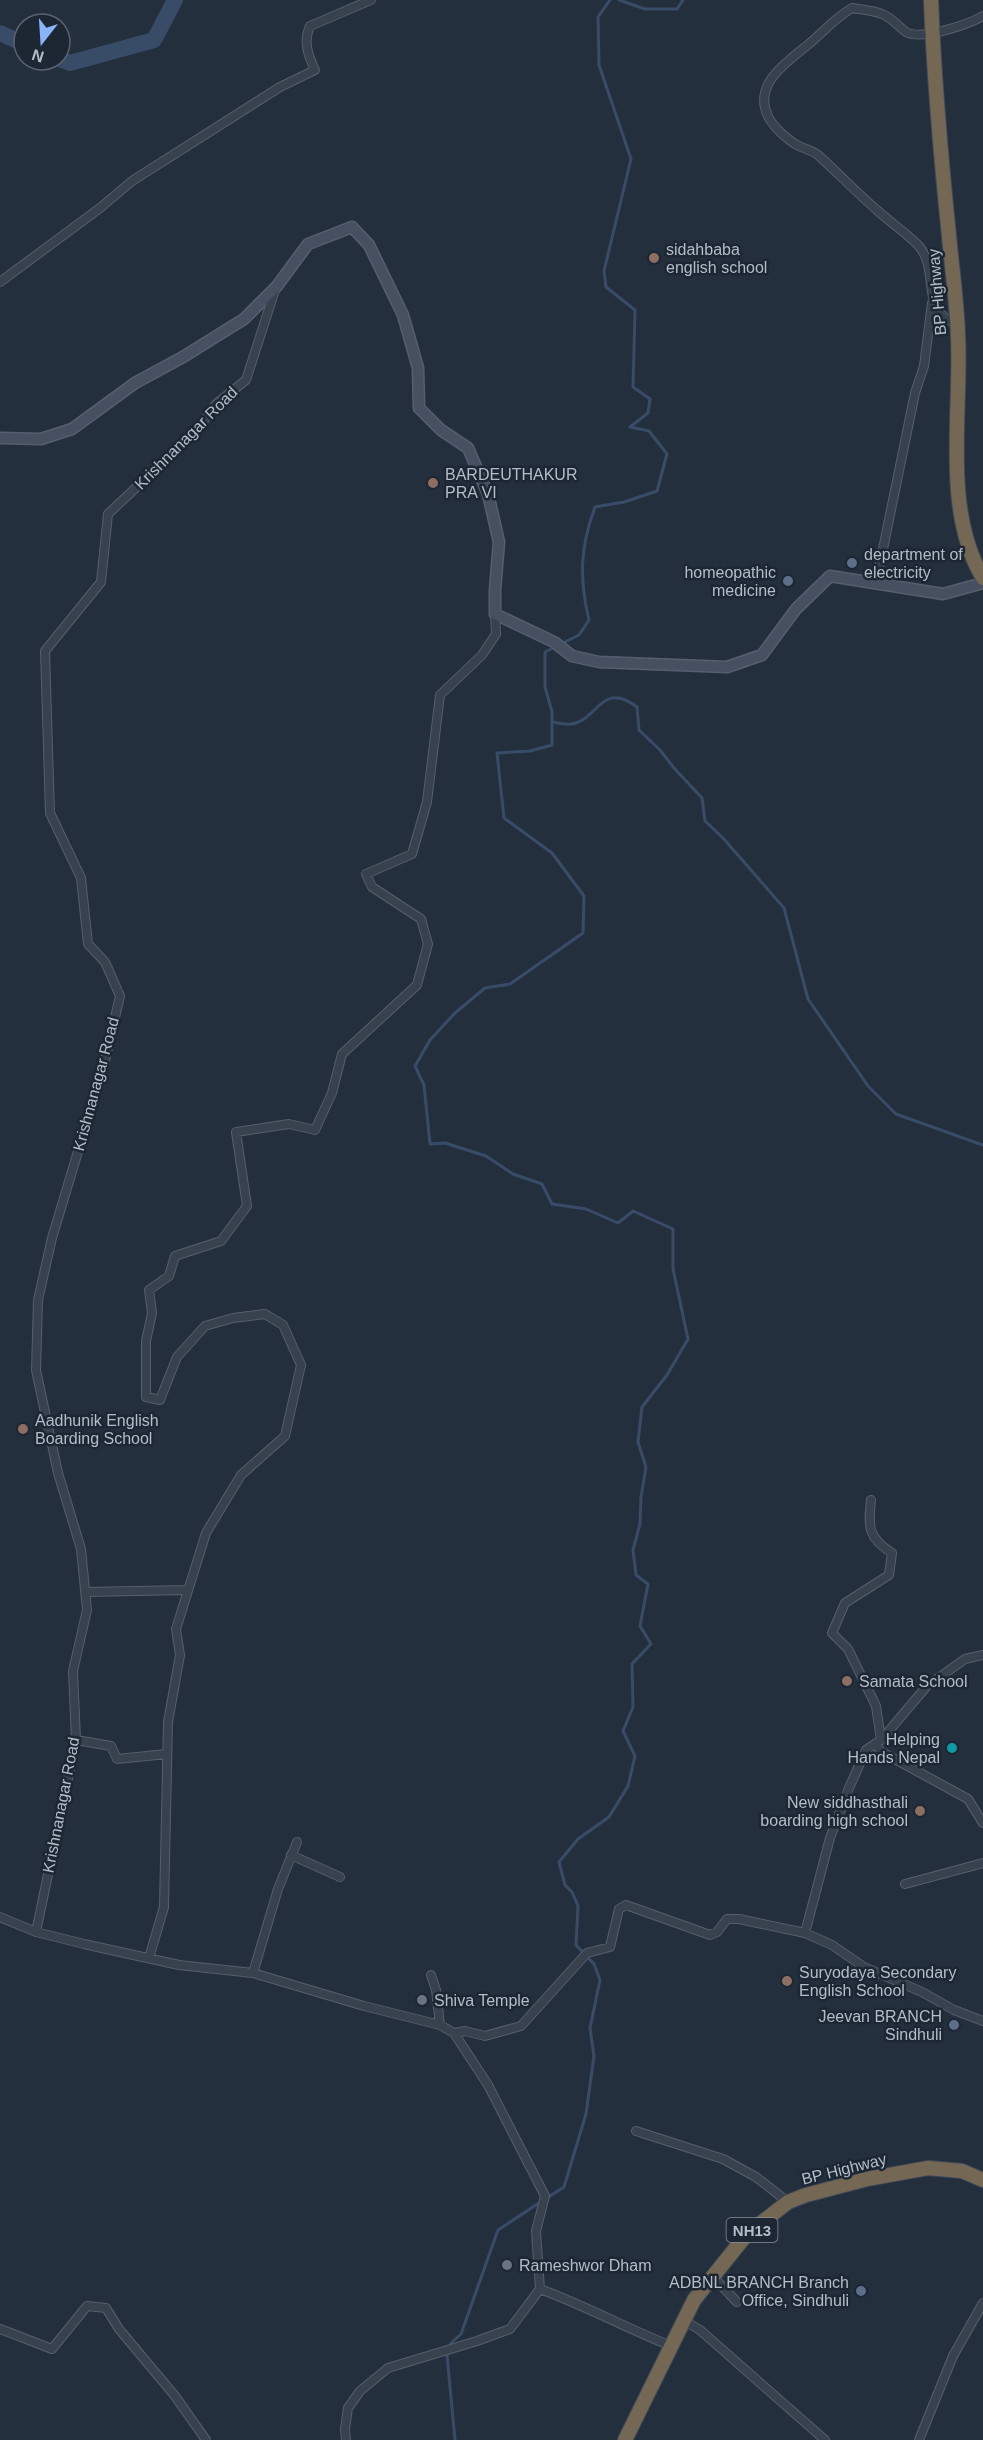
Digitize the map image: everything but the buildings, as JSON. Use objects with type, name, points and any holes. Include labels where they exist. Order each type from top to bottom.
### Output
[{"type":"highway","name":"BP Highway","points":[[931,0],[957,324],[960,504],[969,545],[983,578]]},
{"type":"highway","name":"BP Highway","points":[[625,2440],[694,2300],[747,2234],[788,2202],[867,2179],[928,2168],[962,2171],[983,2180]]},
{"type":"street","points":[[0,282],[132,182],[280,87],[315,70],[308,54],[305,37],[309,27],[371,0]]},
{"type":"street","points":[[876,583],[915,393],[924,366],[932,303],[930,273],[918,245],[817,154],[796,144],[768,117],[765,93],[770,80],[782,65],[812,41],[835,18],[852,8],[882,13],[900,24],[907,32],[932,33],[971,23],[983,16]]},
{"type":"street","points":[[0,438],[41,439],[72,429],[135,383],[183,357],[244,319],[277,286],[308,244],[352,227],[369,245],[403,315],[418,368],[419,408],[441,430],[468,448],[488,494],[499,542],[495,590],[496,634],[482,655],[440,695],[427,802],[412,854],[366,874],[372,887],[421,919],[428,944],[417,985],[342,1054],[332,1093],[315,1130],[289,1124],[236,1132],[247,1206],[221,1241],[175,1256],[169,1276],[149,1290],[152,1313],[146,1341],[146,1397],[160,1400],[177,1357],[205,1326],[233,1318],[265,1314],[283,1325],[302,1365],[285,1436],[241,1475],[206,1533],[176,1629],[180,1655],[168,1722],[164,1907],[149,1958]]},
{"type":"street","name":"Krishnanagar Road","points":[[36,1932],[76,1740],[73,1671],[87,1610],[81,1549],[58,1473],[36,1370],[38,1300],[52,1238],[104,1065],[120,996],[105,962],[88,944],[81,878],[50,813],[45,651],[101,582],[108,514],[196,431],[216,404],[246,380],[277,286]]},
{"type":"street","points":[[932,303],[938,311],[957,324]]},
{"type":"street","points":[[495,614],[554,642],[572,656],[599,662],[727,667],[762,655],[796,609],[830,576],[943,594],[983,583]]},
{"type":"street","points":[[871,1500],[869,1520],[871,1535],[882,1547],[892,1553],[889,1575],[845,1603],[832,1632],[848,1649],[876,1706],[880,1751],[968,1799],[983,1823]]},
{"type":"street","points":[[85,1592],[188,1590]]},
{"type":"street","points":[[805,1933],[830,1838],[866,1750],[878,1742],[935,1679],[965,1659],[983,1655]]},
{"type":"street","points":[[76,1740],[111,1746],[117,1759],[167,1754]]},
{"type":"street","points":[[253,1973],[278,1889],[297,1842]]},
{"type":"street","points":[[291,1855],[340,1877]]},
{"type":"street","points":[[905,1884],[983,1863]]},
{"type":"street","points":[[454,2032],[465,2031],[485,2036],[521,2026],[587,1953],[610,1947],[619,1909],[626,1905],[710,1935],[717,1932],[727,1919],[739,1919],[805,1933],[832,1945],[864,1967],[922,1992],[954,2010],[983,2021]]},
{"type":"street","points":[[0,1917],[36,1932],[149,1958],[202,1969],[253,1973],[364,2006],[440,2025],[454,2032],[488,2085],[545,2196],[536,2231],[540,2289],[510,2329],[388,2368],[360,2391],[348,2408],[346,2440]]},
{"type":"street","points":[[431,1975],[436,1990],[440,2025]]},
{"type":"street","points":[[636,2131],[723,2159],[756,2177],[788,2202]]},
{"type":"street","points":[[712,2277],[736,2302]]},
{"type":"street","points":[[540,2289],[588,2307],[626,2328],[671,2346]]},
{"type":"street","points":[[919,2440],[953,2356],[983,2303]]},
{"type":"street","points":[[0,2330],[52,2349],[87,2306],[106,2308],[119,2329],[176,2396],[206,2440]]},
{"type":"street","points":[[683,2320],[699,2330],[825,2440]]},
{"type":"waterway","points":[[72,62],[154,40],[175,0]]},
{"type":"waterway","points":[[561,644],[579,635],[589,620],[584,590],[583,563],[586,536],[595,507],[624,502],[657,491],[667,454],[649,431],[630,427],[648,413],[650,399],[633,387],[635,310],[606,287],[604,271],[631,159],[599,65],[598,17],[610,0]]},
{"type":"waterway","points":[[619,0],[645,9],[677,9],[683,0]]},
{"type":"waterway","points":[[0,33],[12,38]]},
{"type":"waterway","points":[[547,2198],[564,2187],[586,2114],[594,2056],[590,2028],[600,1980],[594,1964],[576,1945],[578,1906],[572,1892],[565,1885],[559,1862],[578,1839],[609,1817],[628,1786],[635,1756],[623,1731],[633,1707],[632,1664],[651,1644],[640,1626],[648,1584],[636,1575],[633,1550],[640,1524],[641,1497],[646,1467],[638,1442],[642,1407],[667,1375],[688,1339],[673,1269],[673,1229],[633,1211],[618,1223],[586,1209],[552,1204],[542,1184],[513,1174],[486,1156],[445,1143],[430,1144],[424,1085],[415,1066],[430,1040],[455,1013],[485,988],[510,984],[583,933],[584,896],[552,853],[504,818],[497,753],[530,751],[552,745],[552,712],[545,687],[545,652],[555,647]]},
{"type":"waterway","points":[[552,722],[569,724],[580,721],[600,704],[615,698],[625,700],[637,707],[639,730],[660,750],[702,798],[705,821],[723,838],[784,908],[808,999],[868,1086],[896,1114],[983,1145]]},
{"type":"waterway","points":[[455,2440],[447,2355],[451,2343],[461,2334],[498,2230],[542,2201]]},
{"type":"place","name":"sidahbaba english school","points":[[654,258]]},
{"type":"place","name":"BARDEUTHAKUR PRA VI","points":[[433,483]]},
{"type":"place","name":"department of electricity","points":[[852,563]]},
{"type":"place","name":"homeopathic medicine","points":[[788,581]]},
{"type":"place","name":"Aadhunik English Boarding School","points":[[23,1429]]},
{"type":"place","name":"Samata School","points":[[847,1681]]},
{"type":"place","name":"Helping Hands Nepal","points":[[952,1748]]},
{"type":"place","name":"New siddhasthali boarding high school","points":[[920,1811]]},
{"type":"place","name":"Suryodaya Secondary English School","points":[[787,1981]]},
{"type":"place","name":"Shiva Temple","points":[[422,2000]]},
{"type":"place","name":"Jeevan BRANCH Sindhuli","points":[[954,2025]]},
{"type":"place","name":"Rameshwor Dham","points":[[507,2265]]},
{"type":"place","name":"ADBNL BRANCH Branch Office, Sindhuli","points":[[861,2291]]}]
